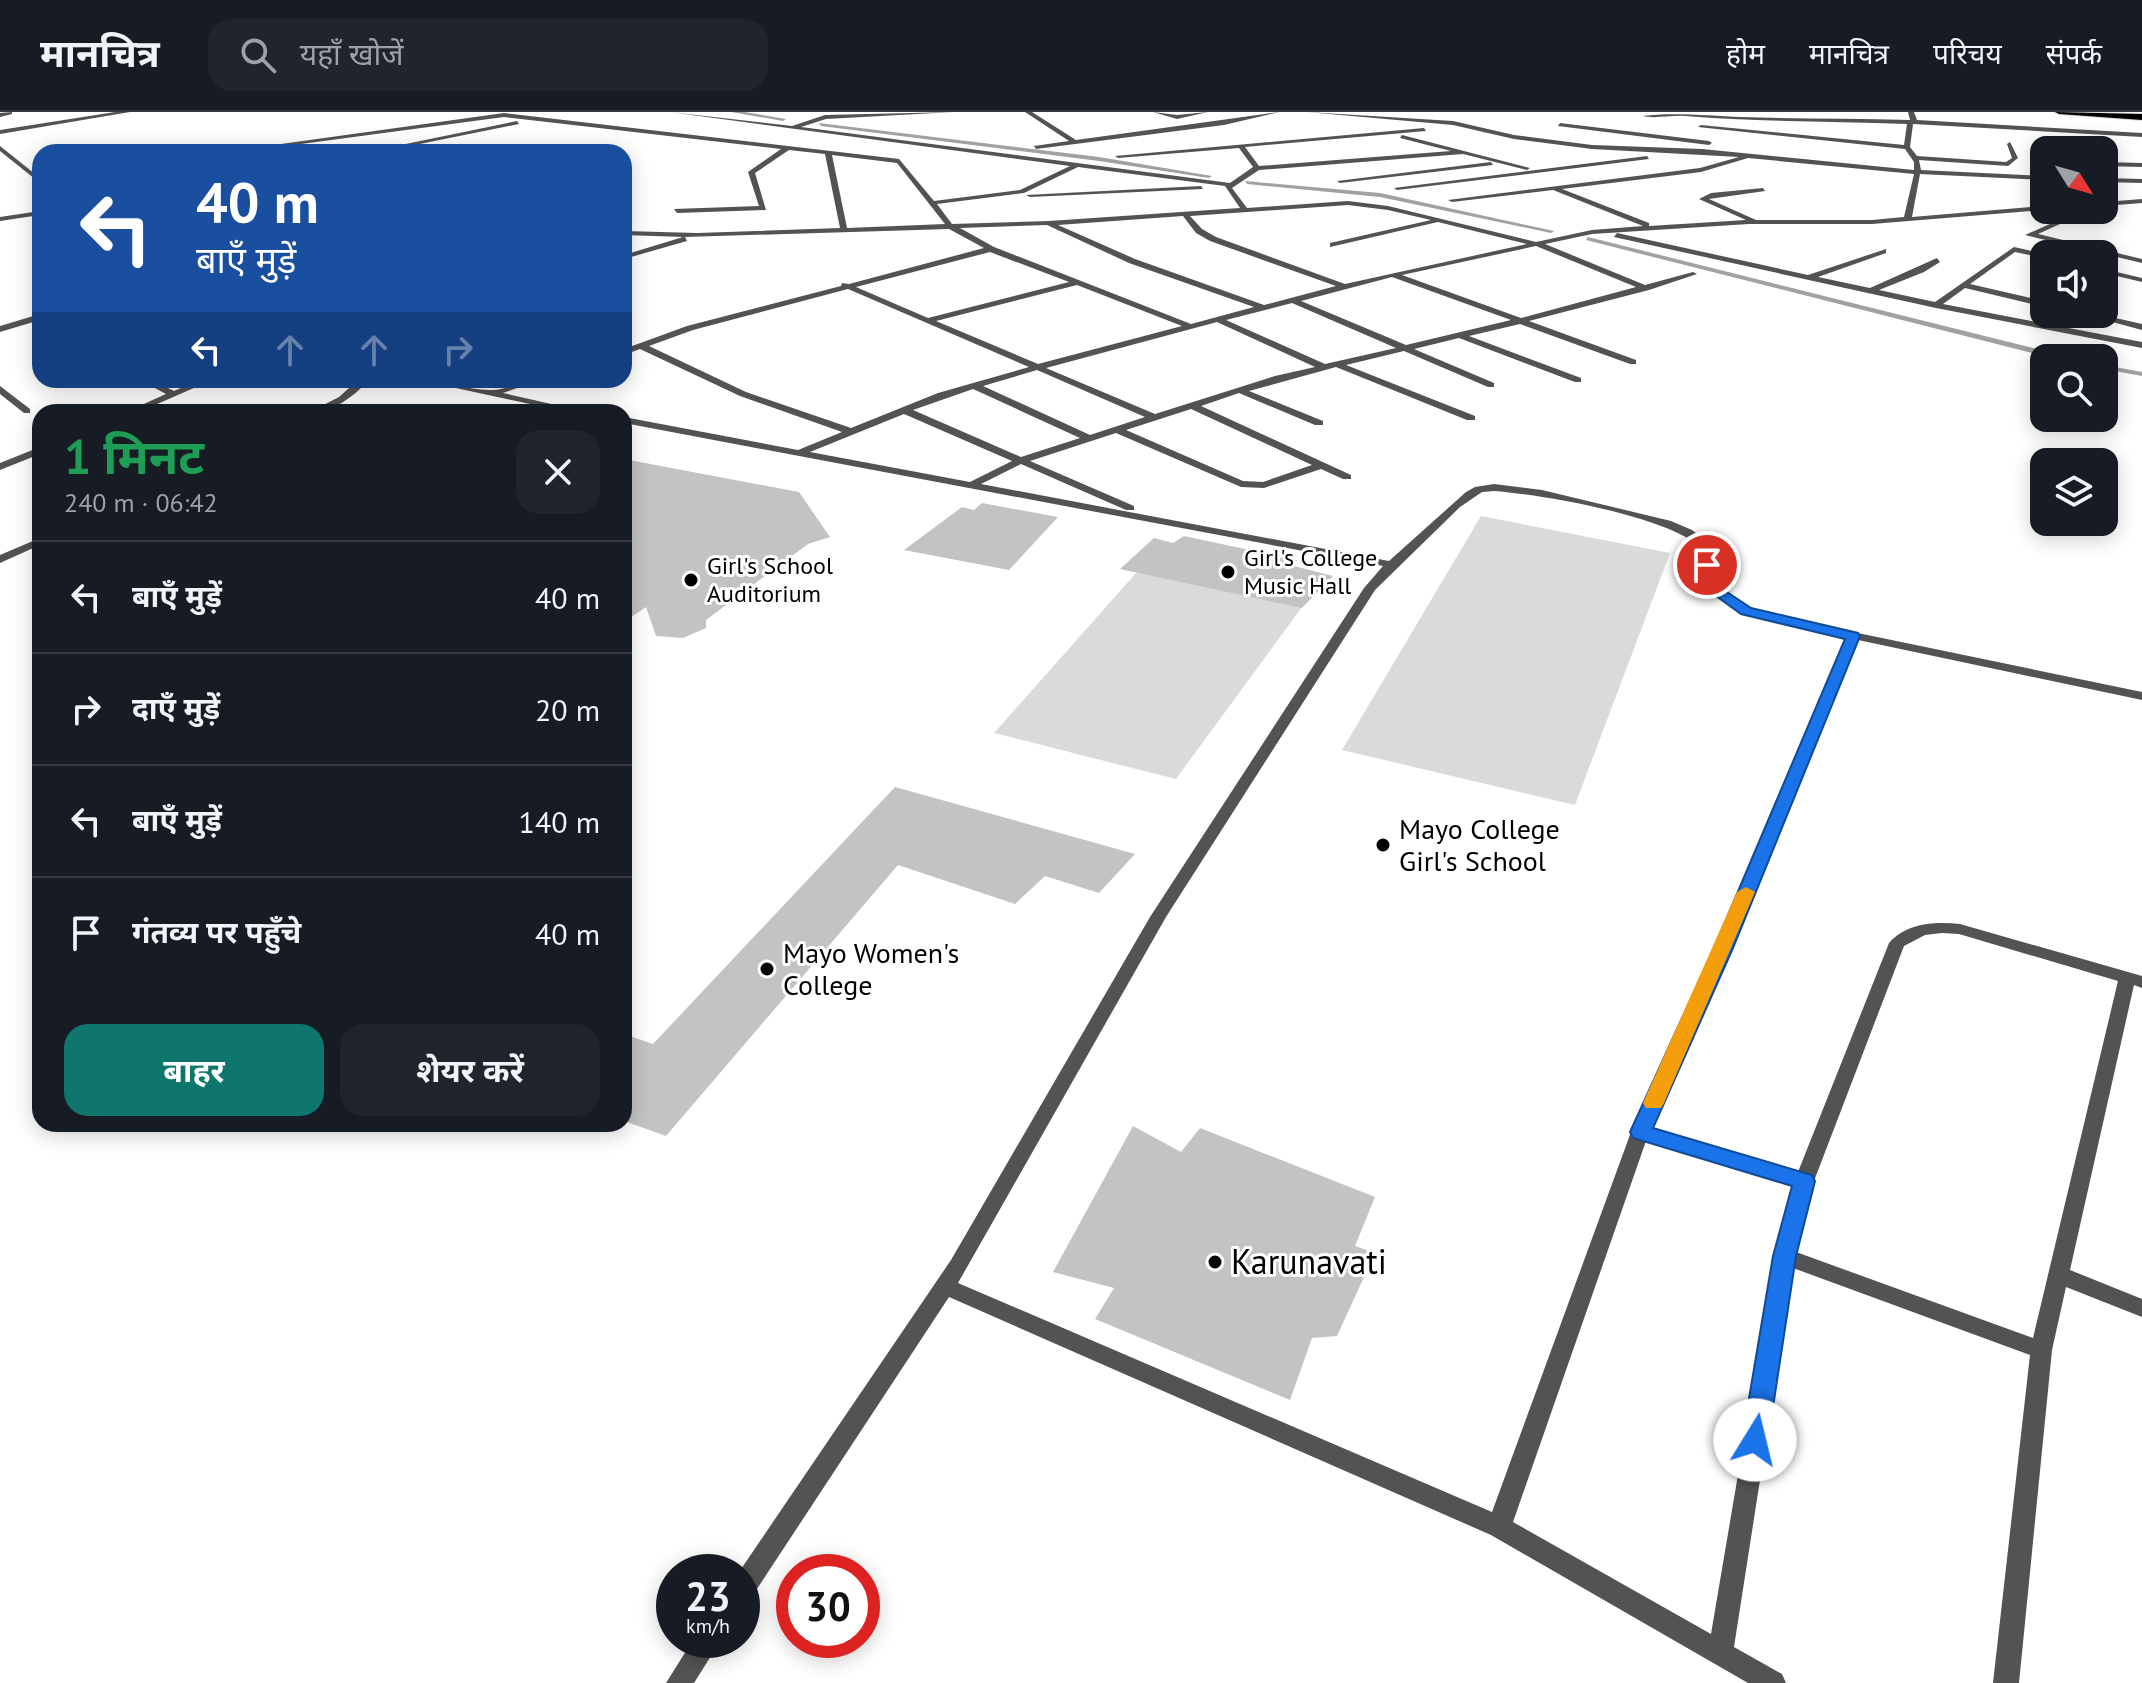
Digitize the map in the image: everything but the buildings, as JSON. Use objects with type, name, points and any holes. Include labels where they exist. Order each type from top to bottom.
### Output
[{"type":"highway","points":[[2059,112],[2142,117]]},
{"type":"street","points":[[0,115],[9,112]]},
{"type":"street","points":[[0,132],[124,112]]},
{"type":"street","points":[[673,112],[1232,184]]},
{"type":"street","points":[[795,126],[832,114],[951,112]]},
{"type":"street","points":[[1028,112],[1073,141]]},
{"type":"street","points":[[1156,112],[1177,117],[1205,112]]},
{"type":"street","points":[[1036,147],[1224,123],[1277,112]]},
{"type":"street","points":[[1310,112],[1456,121],[1566,145],[1719,152],[1919,172],[2030,177]]},
{"type":"street","points":[[1908,218],[1911,192],[1919,172],[1915,158],[1907,147],[1911,112]]},
{"type":"street","points":[[1646,116],[1664,113],[1741,119],[1770,115],[2142,135]]},
{"type":"street","points":[[282,144],[504,115],[899,161],[950,226],[991,249],[1190,326]]},
{"type":"street","points":[[1746,140],[1760,133],[1770,115]]},
{"type":"street","points":[[1357,117],[1391,133],[1540,171]]},
{"type":"street","points":[[407,118],[422,124]]},
{"type":"street","points":[[413,144],[534,120]]},
{"type":"street","points":[[1560,125],[1732,146],[1719,152]]},
{"type":"street","points":[[1701,127],[1907,147]]},
{"type":"street","points":[[1118,156],[1424,130]]},
{"type":"street","points":[[848,154],[884,139]]},
{"type":"street","points":[[1915,158],[2008,164],[2015,158],[2010,144]]},
{"type":"street","points":[[1241,146],[1257,168]]},
{"type":"street","points":[[677,211],[763,208],[751,172],[788,147]]},
{"type":"street","points":[[0,148],[32,175]]},
{"type":"street","points":[[1397,188],[1688,151]]},
{"type":"street","points":[[828,152],[844,231]]},
{"type":"street","points":[[1030,195],[1232,184],[1257,168],[1464,152]]},
{"type":"street","points":[[1452,200],[1701,170],[1746,156]]},
{"type":"street","points":[[1340,181],[1505,163]]},
{"type":"street","points":[[931,203],[1022,192],[1079,164]]},
{"type":"street","points":[[2118,164],[2142,165]]},
{"type":"street","points":[[2118,180],[2142,181]]},
{"type":"street","points":[[1232,184],[1230,191],[1245,210]]},
{"type":"street","points":[[1555,188],[1652,227]]},
{"type":"street","points":[[1756,221],[1703,199],[1711,195],[1763,190]]},
{"type":"street","points":[[2118,203],[2142,201]]},
{"type":"street","points":[[632,233],[697,235],[1049,223],[1348,203],[1388,208],[1538,244],[1646,288]]},
{"type":"street","points":[[801,452],[902,409],[973,385],[1394,274],[1596,231],[1756,221],[1872,222],[2030,209]]},
{"type":"street","points":[[0,219],[32,214]]},
{"type":"street","points":[[1185,214],[1199,231],[1213,239],[1345,287]]},
{"type":"street","points":[[18,217],[29,222]]},
{"type":"street","points":[[1333,245],[1441,220]]},
{"type":"street","points":[[1049,223],[1132,261],[1261,307]]},
{"type":"street","points":[[1936,305],[2030,234],[2054,224]]},
{"type":"street","points":[[1596,231],[1936,305],[2142,345]]},
{"type":"street","points":[[2030,234],[2142,261]]},
{"type":"street","points":[[632,254],[697,235]]},
{"type":"street","points":[[632,349],[690,328],[991,249]]},
{"type":"street","points":[[2014,249],[2030,253]]},
{"type":"street","points":[[1807,278],[1883,251]]},
{"type":"street","points":[[1870,291],[1937,260]]},
{"type":"street","points":[[1394,274],[1633,362]]},
{"type":"street","points":[[975,483],[1021,460],[1239,390],[1520,321],[1693,274]]},
{"type":"street","points":[[2118,274],[2142,280]]},
{"type":"street","points":[[929,320],[1076,283]]},
{"type":"street","points":[[845,285],[1153,417]]},
{"type":"street","points":[[1963,285],[2030,301]]},
{"type":"street","points":[[1292,300],[1491,385]]},
{"type":"street","points":[[1217,319],[1323,367]]},
{"type":"street","points":[[0,329],[32,320]]},
{"type":"street","points":[[28,321],[32,323]]},
{"type":"street","points":[[2118,321],[2142,327]]},
{"type":"street","points":[[1460,335],[1578,380]]},
{"type":"street","points":[[641,346],[743,394],[850,431]]},
{"type":"street","points":[[1336,364],[1471,418]]},
{"type":"street","points":[[973,385],[1089,438]]},
{"type":"street","points":[[161,388],[173,394]]},
{"type":"street","points":[[150,404],[188,388]]},
{"type":"street","points":[[332,404],[355,388]]},
{"type":"street","points":[[458,388],[538,404]]},
{"type":"street","points":[[488,395],[510,388]]},
{"type":"street","points":[[0,389],[27,411]]},
{"type":"street","points":[[1239,390],[1319,423]]},
{"type":"street","points":[[1191,405],[1347,477]]},
{"type":"street","points":[[902,409],[1157,519]]},
{"type":"street","points":[[632,421],[975,483],[1389,564]]},
{"type":"street","points":[[1116,429],[1241,484],[1264,485],[1322,465]]},
{"type":"street","points":[[0,467],[32,453]]},
{"type":"street","points":[[760,1562],[944,1286],[1158,917],[1216,832],[1370,588],[1389,564],[1477,489],[1510,488],[1667,523],[1688,532],[1703,543],[1711,588],[1728,601],[1768,618],[2142,696]]},
{"type":"street","points":[[0,559],[32,545]]},
{"type":"street","points":[[1499,1527],[1640,1132],[1723,948],[1853,636]]},
{"type":"street","points":[[1720,1655],[1785,1256],[1804,1181],[1897,943],[1916,930],[1932,926],[1973,932],[2135,980],[2057,1274],[2041,1350],[2006,1683]]},
{"type":"street","points":[[1640,1132],[1804,1181]]},
{"type":"street","points":[[1785,1256],[2041,1350]]},
{"type":"street","points":[[2057,1274],[2142,1308]]},
{"type":"street","points":[[944,1286],[1499,1527],[1773,1683]]},
{"type":"street","points":[[679,1683],[696,1658]]},
{"type":"shaded area","points":[[1481,516],[1670,553],[1575,805],[1342,750]]},
{"type":"shaded area","points":[[1137,572],[1302,607],[1176,779],[994,733]]},
{"type":"waterway","points":[[734,112],[783,119]]},
{"type":"waterway","points":[[821,124],[1209,176]]},
{"type":"waterway","points":[[1247,182],[1380,195],[1551,231]]},
{"type":"waterway","points":[[1588,239],[2030,350]]},
{"type":"waterway","points":[[2118,370],[2142,374]]},
{"type":"slow traffic","points":[[1654,1103],[1746,892]]},
{"type":"place","name":"Girl's College Music Hall","points":[[1228,572]]},
{"type":"place","name":"Girl's School Auditorium","points":[[691,580]]},
{"type":"place","name":"Mayo College Girl's School","points":[[1383,845]]},
{"type":"place","name":"Mayo Women's College","points":[[767,969]]},
{"type":"place","name":"Karunavati","points":[[1215,1262]]},
{"type":"route","points":[[1707,565],[1711,588],[1746,611],[1853,636],[1723,948],[1640,1132],[1804,1181],[1785,1256],[1755,1440]]}]
